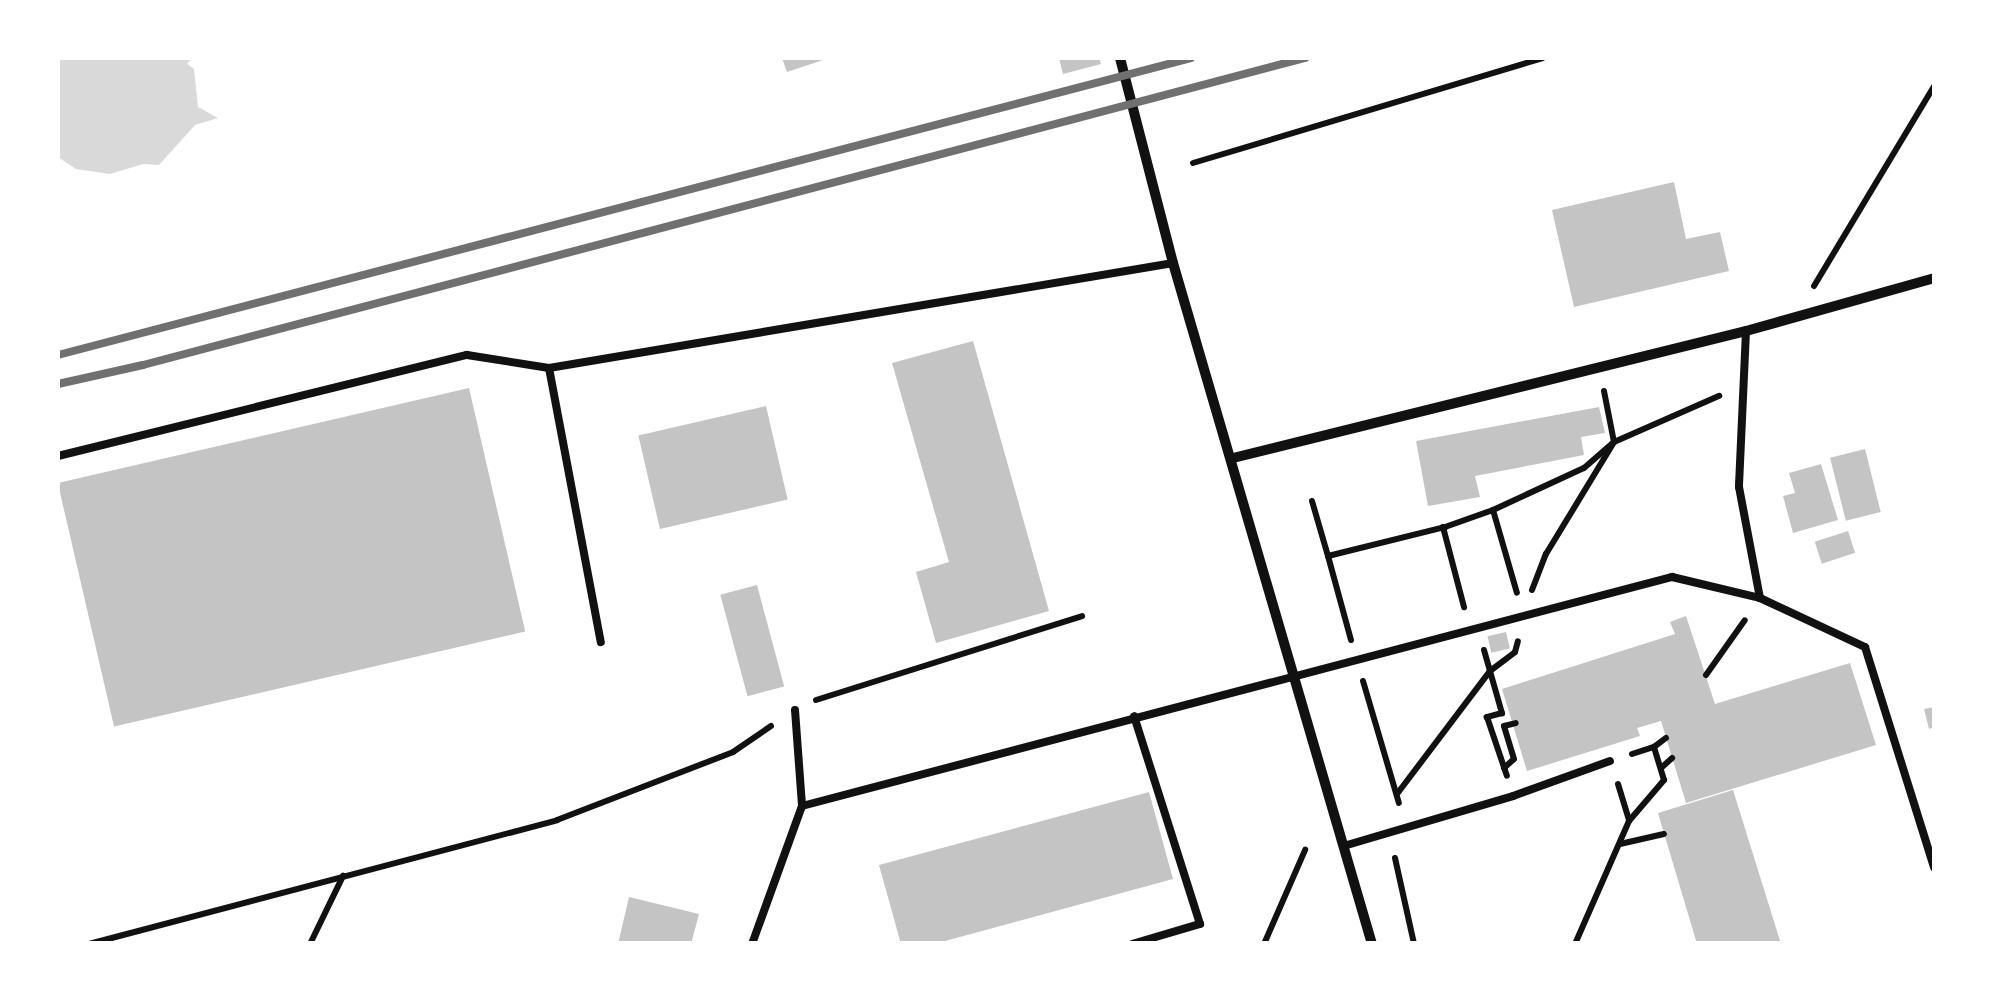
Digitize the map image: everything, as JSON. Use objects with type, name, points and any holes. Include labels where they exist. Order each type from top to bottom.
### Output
[{"type":"street","points":[[1120,58],[1173,263],[1372,944]]},
{"type":"street","points":[[1233,458],[1746,332],[1934,278]]},
{"type":"lane","points":[[58,456],[467,355],[549,368],[1173,263]]},
{"type":"lane","points":[[1746,332],[1740,386],[1739,486],[1760,598]]},
{"type":"lane","points":[[549,368],[601,642]]},
{"type":"lane","points":[[802,806],[1294,673],[1672,578],[1760,598],[1865,646],[1934,867]]},
{"type":"lane","points":[[752,944],[802,806],[796,710]]},
{"type":"lane","points":[[1132,944],[1200,924],[1134,716]]},
{"type":"lane","points":[[1346,845],[1513,796],[1610,760]]},
{"type":"path","points":[[1192,162],[1542,58]]},
{"type":"path","points":[[1794,319],[1934,86]]},
{"type":"path","points":[[1396,796],[1490,671],[1515,652],[1546,554],[1614,442],[1599,369]]},
{"type":"path","points":[[1328,556],[1442,528],[1493,510],[1584,468],[1614,442],[1740,386]]},
{"type":"path","points":[[1312,501],[1406,828],[1394,864],[1414,944]]},
{"type":"path","points":[[1493,510],[1524,614]]},
{"type":"path","points":[[1442,528],[1502,713],[1487,717],[1513,796]]},
{"type":"path","points":[[1706,675],[1760,598]]},
{"type":"path","points":[[88,944],[556,820],[733,752],[796,710],[1082,616]]},
{"type":"path","points":[[1504,768],[1514,759],[1504,726],[1516,723]]},
{"type":"path","points":[[1574,944],[1630,822],[1664,780],[1654,747],[1666,738]]},
{"type":"path","points":[[1661,768],[1672,758]]},
{"type":"path","points":[[1610,760],[1630,822]]},
{"type":"path","points":[[1619,844],[1664,834]]},
{"type":"path","points":[[1264,944],[1305,850]]},
{"type":"path","points":[[310,944],[344,874]]},
{"type":"shaded area","points":[[60,58],[192,58],[187,64],[194,69],[198,107],[218,118],[195,125],[159,165],[143,164],[110,174],[76,169],[58,157]]},
{"type":"building","points":[[782,58],[829,58],[787,72]]},
{"type":"building","points":[[1059,58],[1099,58],[1101,64],[1063,74]]},
{"type":"building","points":[[1674,182],[1686,239],[1720,232],[1729,271],[1574,307],[1552,210]]},
{"type":"building","points":[[973,341],[1049,611],[936,643],[916,572],[949,562],[892,363]]},
{"type":"building","points":[[469,388],[525,632],[114,727],[58,483]]},
{"type":"building","points":[[766,406],[788,500],[660,529],[638,435]]},
{"type":"building","points":[[1599,407],[1605,433],[1581,437],[1584,455],[1475,476],[1480,497],[1428,506],[1416,441]]},
{"type":"building","points":[[1865,449],[1881,512],[1846,521],[1830,458]]},
{"type":"building","points":[[1821,464],[1838,520],[1793,533],[1783,496],[1795,493],[1789,473]]},
{"type":"building","points":[[1848,531],[1855,553],[1822,564],[1815,542]]},
{"type":"building","points":[[757,585],[784,686],[747,696],[720,595]]},
{"type":"building","points":[[1686,616],[1715,704],[1850,663],[1876,745],[1686,803],[1661,721],[1637,728],[1640,736],[1527,771],[1502,689],[1675,634],[1670,622]]},
{"type":"building","points":[[1506,632],[1510,649],[1491,653],[1487,636]]},
{"type":"building","points":[[1934,707],[1934,727],[1929,729],[1924,709]]},
{"type":"building","points":[[1733,790],[1781,944],[1697,944],[1658,813]]},
{"type":"building","points":[[1149,792],[1173,879],[934,944],[901,944],[879,865]]},
{"type":"building","points":[[629,897],[699,914],[691,944],[618,944]]},
{"type":"railway","points":[[58,355],[1191,58]]},
{"type":"railway","points":[[58,384],[143,365],[1305,58]]}]
